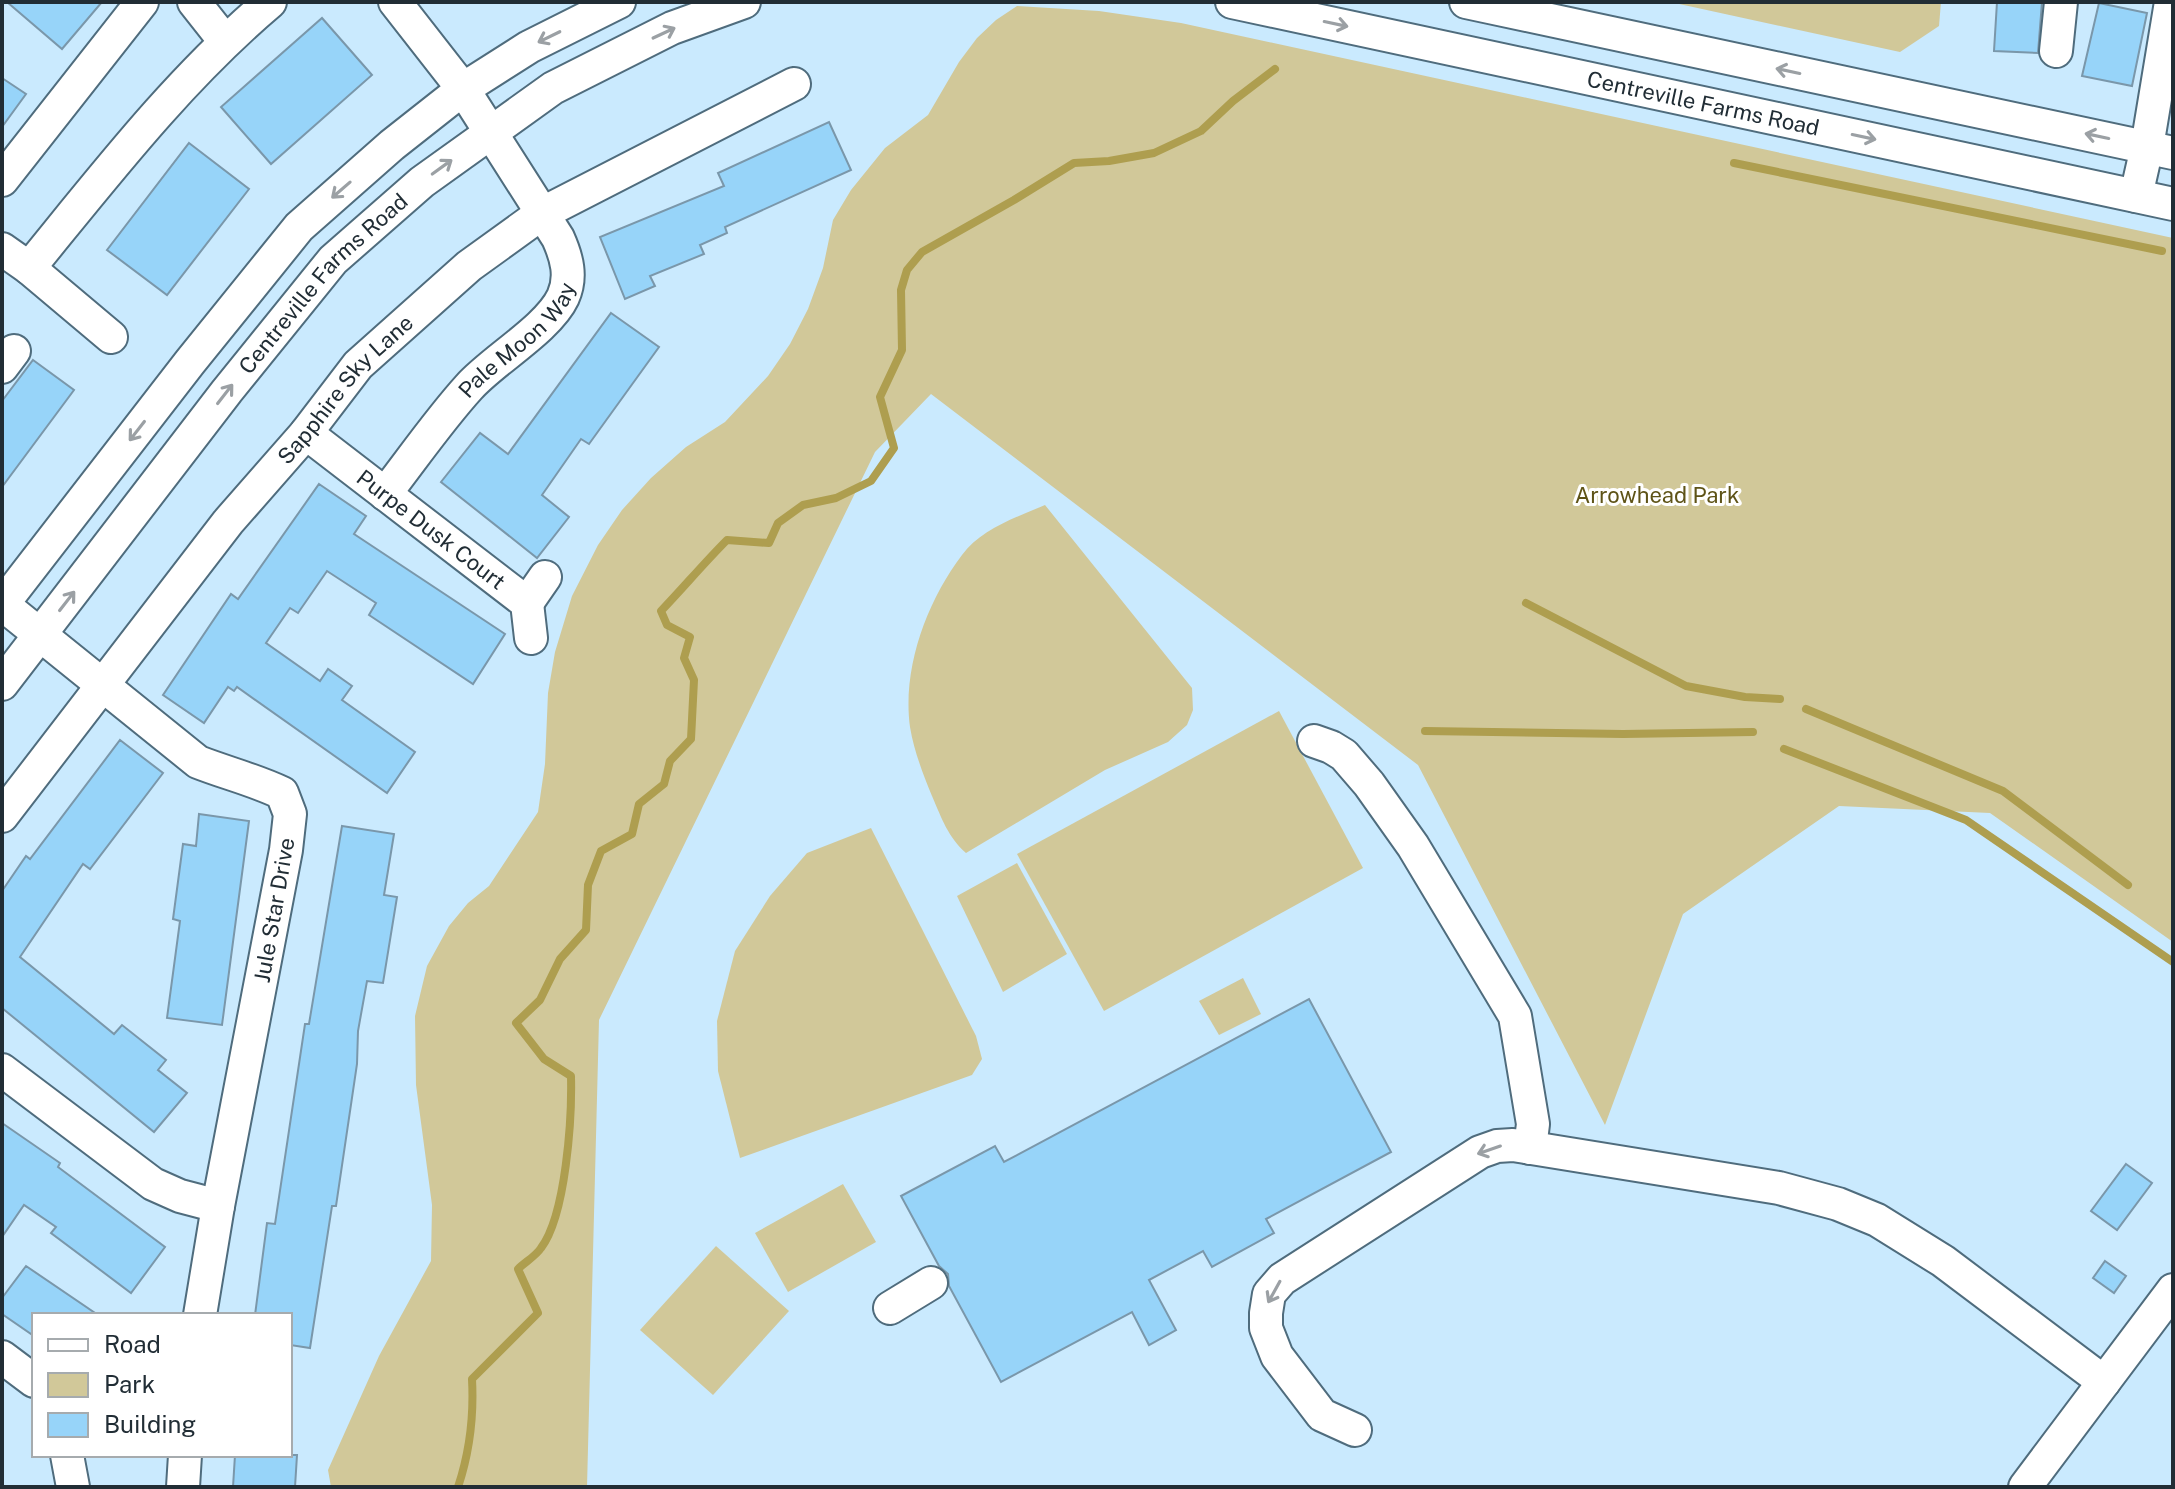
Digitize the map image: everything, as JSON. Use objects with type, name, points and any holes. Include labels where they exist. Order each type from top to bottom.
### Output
[{"type":"street","points":[[2,180],[142,2]]},
{"type":"street","points":[[194,2],[224,40]]},
{"type":"street","points":[[29,268],[146,124],[224,40],[270,2]]},
{"type":"street","name":"Pale Moon Way","points":[[385,494],[470,385],[547,318],[561,300],[568,272],[565,254],[463,89],[395,2]]},
{"type":"street","points":[[2,605],[299,227],[392,145],[463,89],[529,47],[619,2]]},
{"type":"street","name":"Centreville Farms Road","points":[[2,684],[227,391],[333,260],[422,182],[553,88],[672,28],[744,2]]},
{"type":"street","name":"Centreville Farms Road","points":[[1232,2],[2173,204]]},
{"type":"street","points":[[1466,2],[2160,150]]},
{"type":"street","points":[[2056,51],[2061,2]]},
{"type":"street","points":[[2136,196],[2160,150],[2171,2]]},
{"type":"street","name":"Sapphire Sky Lane","points":[[2,816],[228,522],[306,433],[358,365],[469,266],[541,214],[794,84]]},
{"type":"street","points":[[2,249],[111,337]]},
{"type":"street","name":"Purpe Dusk Court","points":[[306,433],[385,494],[536,590],[531,638]]},
{"type":"street","name":"Jule Star Drive","points":[[2,605],[198,762],[260,782],[282,793],[290,814],[286,850],[200,1313]]},
{"type":"street","points":[[1314,741],[1344,755],[1369,784],[1428,870],[1515,1016],[1533,1124],[1530,1148]]},
{"type":"street","points":[[2,1070],[153,1184],[180,1196],[218,1206]]},
{"type":"street","points":[[1355,1430],[1322,1415],[1277,1356],[1266,1328],[1269,1294],[1282,1279],[1480,1152],[1497,1146],[1513,1145],[1779,1188],[1838,1204],[1877,1220],[1943,1261],[2104,1382]]},
{"type":"street","points":[[890,1308],[931,1283]]},
{"type":"street","points":[[2025,1487],[2173,1290]]},
{"type":"street","points":[[2,1357],[32,1380]]},
{"type":"street","points":[[67,1457],[73,1487]]},
{"type":"street","points":[[183,1487],[185,1457]]},
{"type":"green space","points":[[1670,2],[1941,2],[1939,26],[1900,52]]},
{"type":"green space","name":"Arrowhead Park","points":[[1017,6],[1099,11],[1181,23],[2173,238],[2173,942],[1990,813],[1839,806],[1683,914],[1605,1125],[1418,765],[931,394],[875,452],[599,1020],[587,1487],[331,1487],[328,1470],[379,1356],[431,1261],[432,1205],[416,1085],[415,1016],[427,966],[449,926],[468,903],[489,886],[538,812],[545,764],[548,693],[555,652],[572,596],[598,545],[622,510],[651,478],[686,447],[725,422],[768,376],[790,344],[808,309],[823,268],[833,220],[851,190],[885,148],[928,115],[977,38]]},
{"type":"green space","points":[[1045,505],[1192,688],[1193,710],[1187,725],[1168,742],[1105,770],[966,853],[954,841],[942,820],[914,745],[909,705],[914,659],[928,614],[962,555],[989,531]]},
{"type":"green space","points":[[1279,711],[1363,868],[1104,1011],[1017,854]]},
{"type":"green space","points":[[871,828],[976,1036],[982,1059],[972,1075],[740,1158],[718,1071],[717,1021],[735,951],[770,896],[807,853]]},
{"type":"green space","points":[[1017,863],[1067,954],[1003,992],[957,896]]},
{"type":"green space","points":[[1243,978],[1261,1014],[1219,1035],[1199,1001]]},
{"type":"green space","points":[[843,1184],[876,1242],[788,1292],[755,1233]]},
{"type":"green space","points":[[716,1246],[789,1311],[713,1395],[640,1330]]},
{"type":"building","points":[[7,2],[102,2],[62,49]]},
{"type":"building","points":[[1997,2],[2042,2],[2038,53],[1994,51]]},
{"type":"building","points":[[2099,3],[2147,13],[2132,86],[2082,76]]},
{"type":"building","points":[[322,18],[372,75],[271,164],[221,107]]},
{"type":"building","points":[[2,78],[26,94],[2,127]]},
{"type":"building","points":[[829,122],[851,170],[725,227],[727,233],[700,245],[704,254],[650,276],[655,286],[625,299],[600,237],[724,186],[718,173]]},
{"type":"building","points":[[189,143],[249,189],[167,295],[107,250]]},
{"type":"building","points":[[611,313],[659,347],[589,444],[581,439],[542,495],[569,517],[537,558],[441,482],[480,433],[508,454]]},
{"type":"building","points":[[33,360],[74,390],[2,487],[2,401]]},
{"type":"building","points":[[319,484],[366,516],[354,534],[505,634],[473,684],[369,615],[376,603],[327,571],[298,613],[290,608],[266,643],[320,681],[328,669],[352,686],[342,700],[415,752],[387,793],[237,687],[234,691],[228,687],[204,723],[163,695],[231,594],[238,599]]},
{"type":"building","points":[[120,740],[163,773],[90,869],[83,864],[20,957],[114,1034],[122,1025],[166,1060],[158,1070],[187,1093],[154,1132],[2,1008],[2,891],[26,856],[30,859]]},
{"type":"building","points":[[199,814],[249,821],[222,1025],[167,1018],[180,921],[173,919],[183,844],[196,846]]},
{"type":"building","points":[[342,826],[394,834],[384,895],[397,897],[383,983],[367,981],[336,1206],[332,1206],[310,1348],[292,1345],[292,1313],[255,1313],[267,1223],[275,1224],[305,1024],[309,1024]]},
{"type":"building","points":[[1309,999],[1391,1152],[1266,1219],[1274,1233],[1212,1267],[1203,1251],[1149,1280],[1176,1330],[1149,1345],[1132,1312],[1001,1382],[949,1286],[948,1274],[939,1266],[901,1196],[995,1146],[1004,1162]]},
{"type":"building","points":[[2,1123],[60,1163],[58,1167],[165,1247],[131,1293],[51,1233],[56,1227],[24,1205],[2,1237]]},
{"type":"building","points":[[2126,1164],[2152,1183],[2117,1230],[2091,1211]]},
{"type":"building","points":[[2105,1261],[2126,1276],[2114,1293],[2093,1278]]},
{"type":"building","points":[[26,1266],[95,1313],[32,1313],[32,1335],[2,1314],[2,1298]]},
{"type":"building","points":[[297,1455],[295,1487],[233,1487],[235,1457]]},
{"type":"waterway","points":[[458,1487],[470,1433],[472,1379],[538,1313],[518,1269],[539,1251],[550,1233],[566,1165],[571,1076],[544,1059],[516,1023],[540,1000],[560,959],[586,930],[588,885],[601,851],[632,834],[639,804],[664,784],[670,761],[691,739],[694,680],[684,658],[690,637],[667,625],[661,611],[727,540],[769,543],[778,523],[803,505],[836,498],[871,481],[894,448],[880,397],[902,350],[901,290],[907,270],[922,252],[1074,163],[1154,153],[1201,131],[1233,101],[1275,69]]},
{"type":"waterway","points":[[1734,163],[2162,251]]},
{"type":"waterway","points":[[1526,603],[1686,686],[1745,697],[1780,699]]},
{"type":"waterway","points":[[1806,709],[2003,791],[2128,885]]},
{"type":"waterway","points":[[1425,731],[1753,732]]},
{"type":"waterway","points":[[1784,749],[1966,820],[2173,962]]}]
